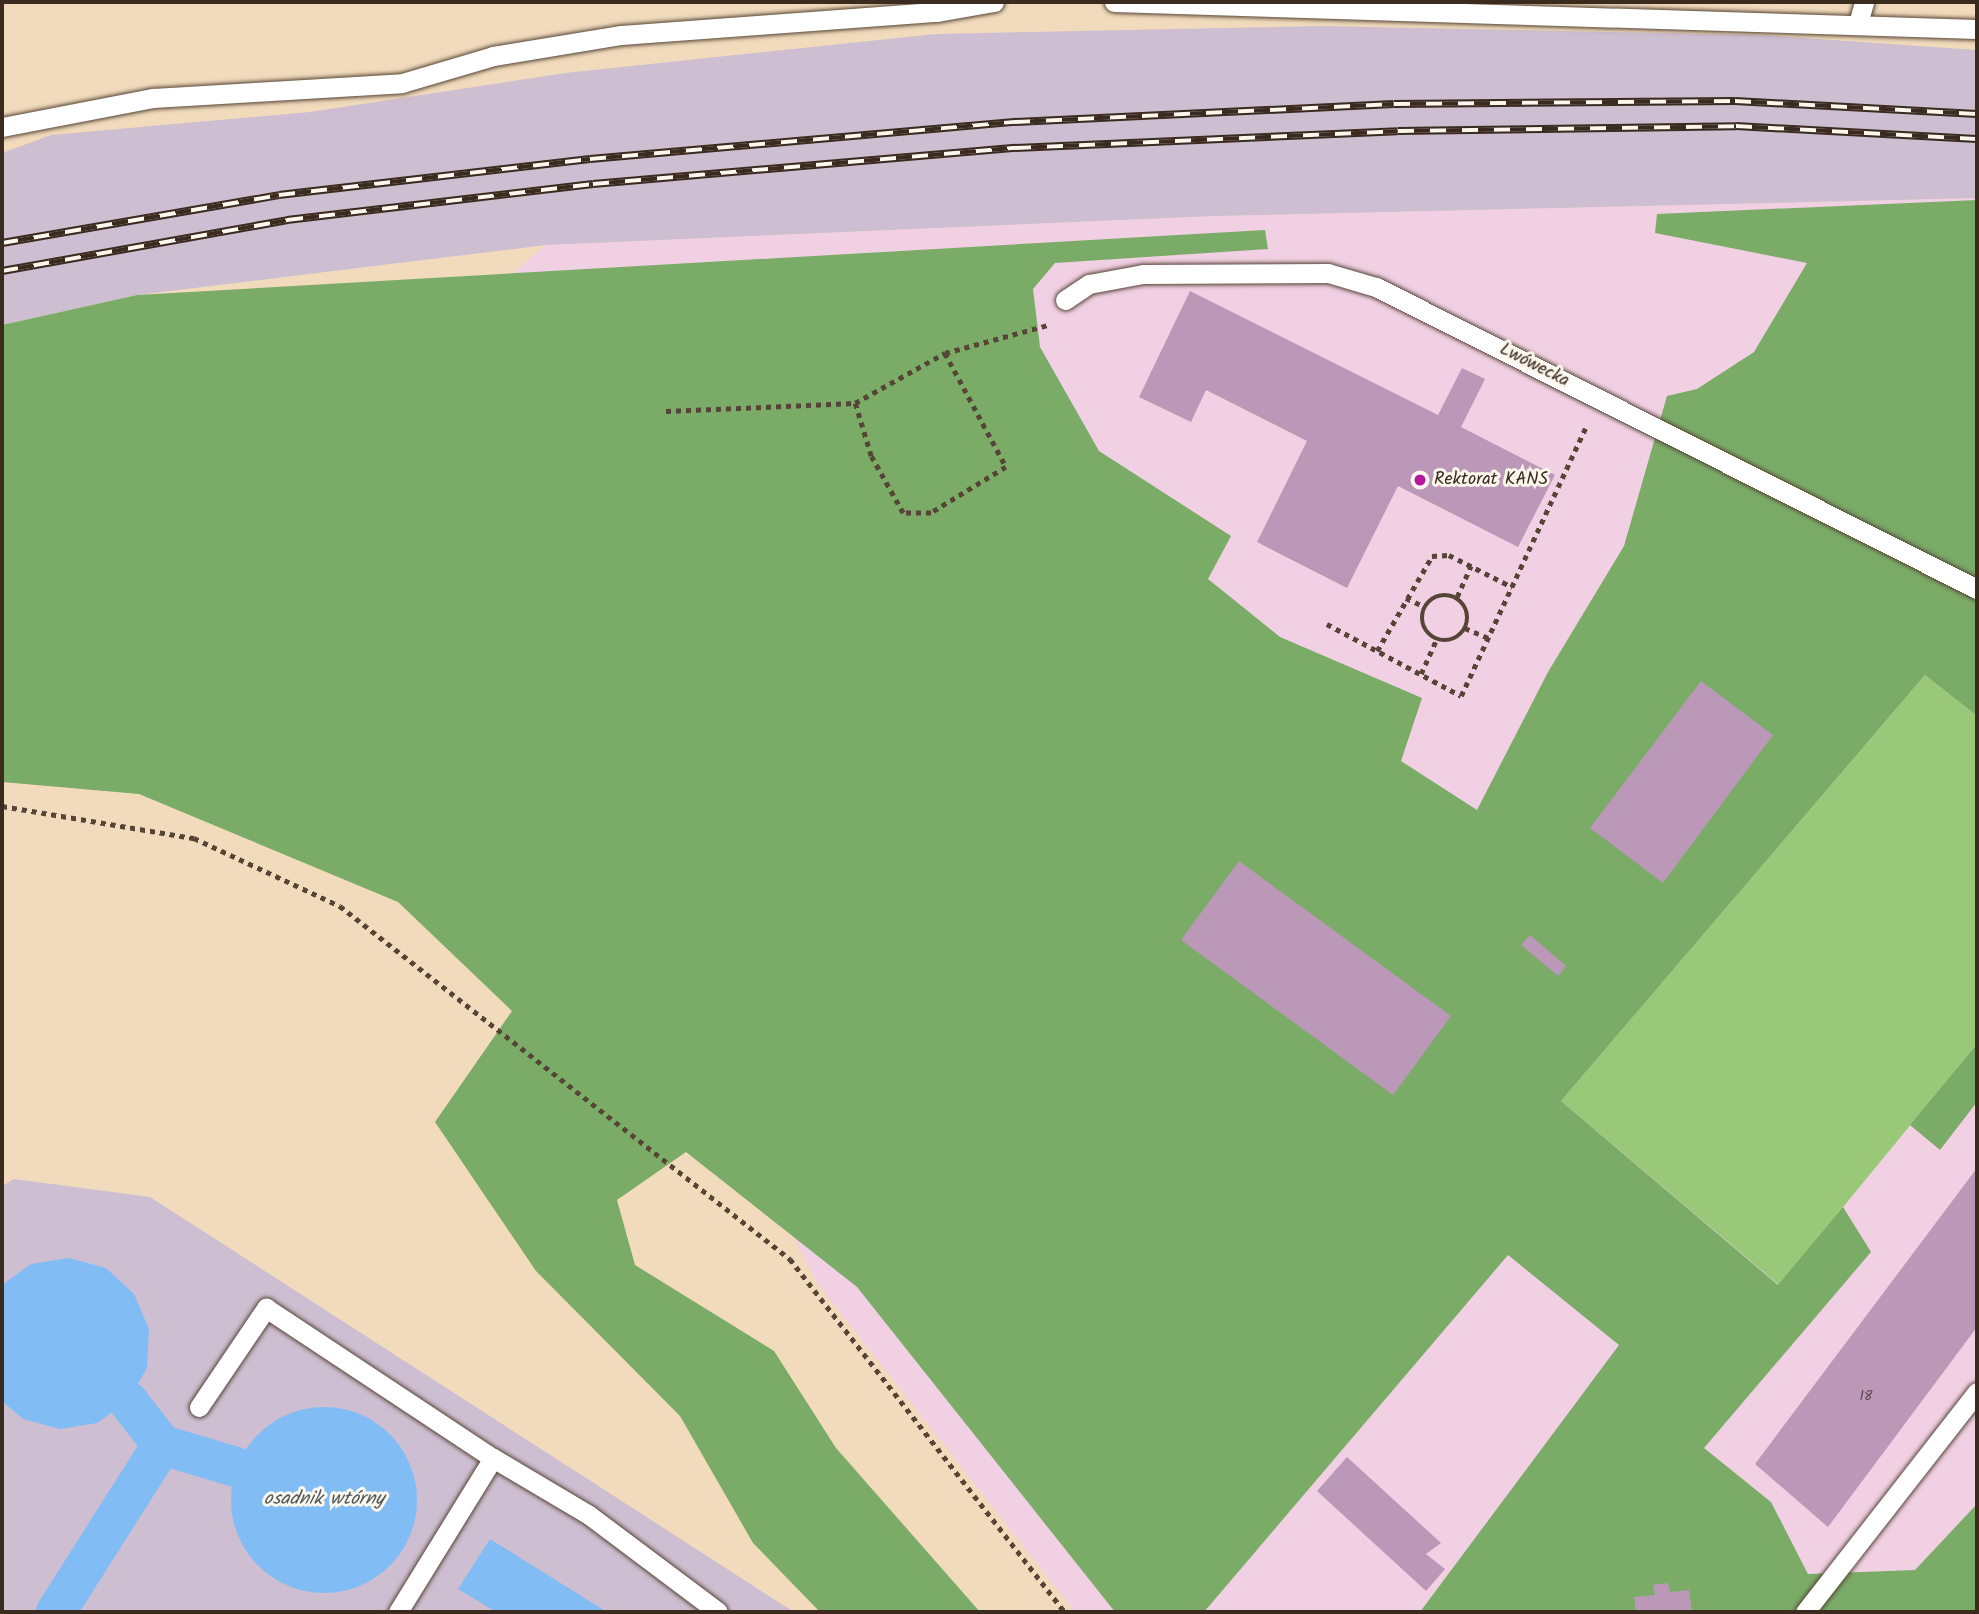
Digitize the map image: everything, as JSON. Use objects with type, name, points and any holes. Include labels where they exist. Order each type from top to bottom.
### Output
[{"type":"lane","points":[[2,127],[153,99],[402,83],[493,56],[621,35],[937,12],[994,2]]},
{"type":"lane","points":[[1114,2],[1862,11],[1977,29]]},
{"type":"lane","name":"Lwówecka","points":[[1065,300],[1089,284],[1143,274],[1328,273],[1376,287],[1977,589]]},
{"type":"lane","points":[[199,1407],[266,1308],[493,1458],[589,1515],[718,1612]]},
{"type":"lane","points":[[1805,1612],[1977,1392]]},
{"type":"lane","points":[[398,1612],[493,1458]]},
{"type":"path","points":[[666,411],[855,403],[945,353],[1063,321]]},
{"type":"path","points":[[855,403],[871,456],[903,513],[931,513],[1006,467],[945,353]]},
{"type":"path","points":[[1327,624],[1461,696],[1589,422]]},
{"type":"path","points":[[1377,651],[1432,556],[1449,555],[1512,587]]},
{"type":"path","points":[[1457,597],[1471,566]]},
{"type":"path","points":[[1436,640],[1423,626],[1425,607],[1439,596],[1457,597]]},
{"type":"path","points":[[1436,640],[1456,638],[1465,628],[1465,608],[1457,597]]},
{"type":"path","points":[[1406,598],[1425,607]]},
{"type":"path","points":[[1465,628],[1488,638]]},
{"type":"path","points":[[1421,674],[1436,640]]},
{"type":"path","points":[[2,806],[194,838],[340,906],[790,1259],[1065,1612]]},
{"type":"shaded area","points":[[1321,26],[1758,35],[1977,50],[1977,198],[1214,216],[546,245],[137,295],[2,325],[2,153],[51,135],[310,112],[565,73],[936,34]]},
{"type":"shaded area","points":[[1977,198],[1977,1612],[1075,1612],[818,1284],[585,841],[424,349],[546,245],[1214,216]]},
{"type":"shaded area","points":[[14,1179],[150,1197],[794,1612],[2,1612],[2,1186]]},
{"type":"green space","points":[[1977,200],[1977,716],[1925,675],[1561,1101],[1778,1285],[1843,1207],[1871,1252],[1704,1448],[1771,1502],[1808,1574],[1915,1570],[1977,1504],[1977,1612],[1420,1612],[1619,1345],[1508,1255],[1204,1612],[1115,1612],[857,1287],[686,1152],[617,1200],[635,1265],[774,1351],[836,1448],[980,1612],[820,1612],[753,1543],[680,1416],[536,1271],[435,1122],[512,1011],[398,902],[139,794],[2,782],[2,325],[137,295],[1265,230],[1268,249],[1055,263],[1033,289],[1040,347],[1099,451],[1231,536],[1208,579],[1280,637],[1422,698],[1401,761],[1477,810],[1548,672],[1624,546],[1667,396],[1697,389],[1754,352],[1807,263],[1655,233],[1657,214]]},
{"type":"green space","points":[[1925,675],[1977,716],[1977,1044],[1779,1285],[1561,1101]]},
{"type":"green space","points":[[1977,1044],[1977,1102],[1940,1150],[1910,1125]]},
{"type":"water","points":[[69,1258],[106,1268],[134,1294],[149,1329],[147,1368],[128,1401],[97,1423],[60,1429],[23,1419],[2,1401],[2,1285],[31,1264]]},
{"type":"water","name":"osadnik wtórny","points":[[324,1407],[360,1414],[376,1422],[390,1434],[402,1448],[410,1464],[417,1500],[410,1536],[402,1552],[390,1566],[376,1578],[360,1586],[324,1593],[288,1586],[272,1578],[258,1566],[246,1552],[238,1536],[231,1500],[238,1464],[246,1448],[258,1434],[272,1422],[288,1414]]},
{"type":"water","points":[[490,1539],[607,1612],[496,1612],[458,1589]]},
{"type":"building","name":"Rektorat KANS","points":[[1190,291],[1438,415],[1462,368],[1485,379],[1461,427],[1555,475],[1518,547],[1398,486],[1347,588],[1257,542],[1307,441],[1206,390],[1191,422],[1139,397]]},
{"type":"building","points":[[1701,681],[1773,735],[1663,883],[1590,828]]},
{"type":"building","points":[[1239,861],[1451,1016],[1393,1095],[1181,940]]},
{"type":"building","points":[[1530,935],[1566,966],[1558,976],[1521,945]]},
{"type":"building","points":[[1977,1168],[1977,1327],[1828,1527],[1755,1464]]},
{"type":"building","points":[[1347,1457],[1441,1543],[1426,1554],[1445,1569],[1426,1591],[1317,1491]]},
{"type":"building","points":[[1668,1583],[1670,1592],[1689,1590],[1692,1612],[1636,1612],[1634,1597],[1655,1595],[1653,1585]]},
{"type":"waterway","points":[[128,1401],[162,1445],[236,1467]]},
{"type":"waterway","points":[[56,1612],[162,1445]]},
{"type":"railway","points":[[2,243],[279,195],[590,159],[1014,122],[1394,104],[1735,101],[1977,114]]},
{"type":"railway","points":[[2,271],[287,220],[593,184],[1015,148],[1398,131],[1736,126],[1977,139]]},
{"type":"place","name":"Rektorat KANS","points":[[1420,480]]}]
